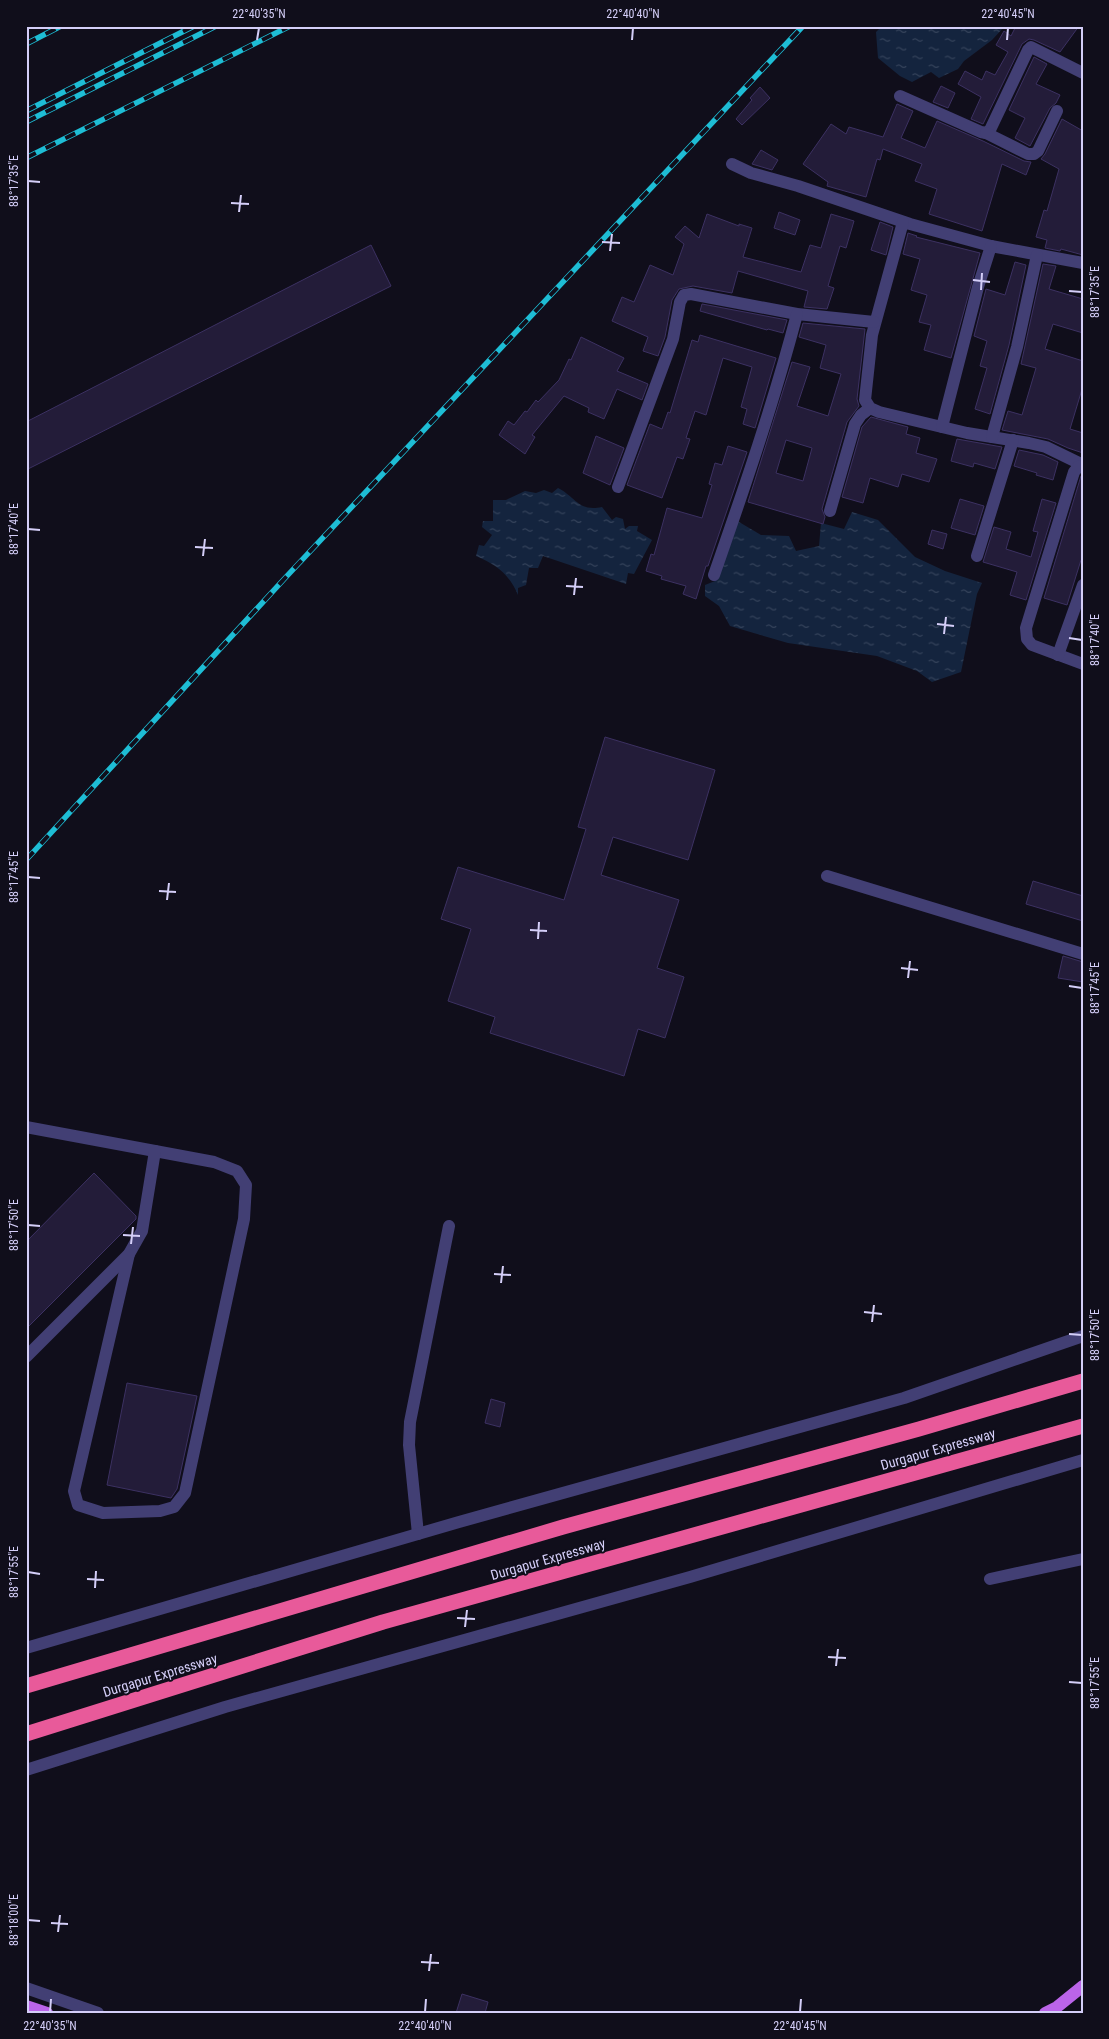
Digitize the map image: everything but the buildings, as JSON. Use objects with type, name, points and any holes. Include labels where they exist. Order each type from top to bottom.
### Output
[{"type":"highway","name":"Durgapur Expressway","points":[[26,1686],[563,1527],[919,1429],[1083,1381]]},
{"type":"highway","name":"Durgapur Expressway","points":[[26,1734],[383,1622],[1083,1426]]},
{"type":"main road","points":[[1046,2013],[1057,2007],[1083,1986]]},
{"type":"main road","points":[[26,2006],[46,2013]]},
{"type":"street","points":[[986,133],[990,130],[1031,47],[1083,73]]},
{"type":"street","points":[[900,96],[986,133],[1028,154],[1034,154],[1038,151],[1057,111]]},
{"type":"street","points":[[732,164],[751,173],[798,186],[903,222],[991,246],[1083,263]]},
{"type":"street","points":[[903,222],[874,322],[865,400],[870,408],[879,412],[942,427],[1046,447],[1083,465]]},
{"type":"street","points":[[942,427],[978,287],[991,246]]},
{"type":"street","points":[[992,437],[1016,347],[1037,254]]},
{"type":"street","points":[[618,487],[672,339],[680,302],[684,295],[691,294],[797,314],[874,322]]},
{"type":"street","points":[[714,575],[749,478],[763,428],[783,370],[797,314]]},
{"type":"street","points":[[830,511],[855,424],[861,415],[870,408]]},
{"type":"street","points":[[977,556],[1013,440]]},
{"type":"street","points":[[1083,465],[1074,472],[1026,628],[1027,639],[1032,645],[1083,664]]},
{"type":"street","points":[[1058,655],[1083,585]]},
{"type":"street","points":[[827,876],[1083,954]]},
{"type":"street","points":[[26,1127],[214,1162],[237,1171],[246,1185],[244,1219],[185,1494],[174,1507],[160,1511],[102,1513],[78,1505],[74,1490],[129,1254]]},
{"type":"street","points":[[26,1357],[129,1254],[142,1231],[155,1151]]},
{"type":"street","points":[[418,1534],[409,1445],[410,1422],[450,1226]]},
{"type":"street","points":[[26,1648],[418,1534],[904,1398],[1083,1336]]},
{"type":"street","points":[[26,1770],[225,1707],[690,1577],[1083,1460]]},
{"type":"street","points":[[990,1579],[1083,1559]]},
{"type":"street","points":[[26,1988],[98,2013]]},
{"type":"water","points":[[882,26],[1009,26],[1008,28],[1003,28],[992,40],[964,61],[958,69],[939,78],[931,72],[912,82],[900,76],[878,58],[876,32]]},
{"type":"water","points":[[558,488],[582,506],[602,507],[612,520],[616,517],[623,519],[625,529],[629,526],[638,526],[637,531],[652,540],[634,574],[628,573],[626,584],[543,556],[538,568],[529,568],[526,585],[518,588],[518,595],[511,581],[502,571],[476,556],[479,545],[484,546],[492,535],[482,527],[483,521],[493,521],[493,500],[506,500],[525,491],[536,493],[544,490],[552,493]]},
{"type":"water","points":[[852,512],[878,520],[915,557],[945,571],[982,583],[977,594],[961,672],[932,682],[917,671],[877,656],[788,643],[730,626],[719,606],[705,596],[705,585],[715,581],[734,519],[761,535],[789,536],[796,551],[819,546],[821,523],[844,529]]},
{"type":"railway","points":[[26,44],[61,26]]},
{"type":"railway","points":[[26,111],[194,26]]},
{"type":"railway","points":[[26,122],[216,26]]},
{"type":"railway","points":[[26,158],[290,26]]},
{"type":"railway","points":[[26,860],[286,577],[803,26]]}]
